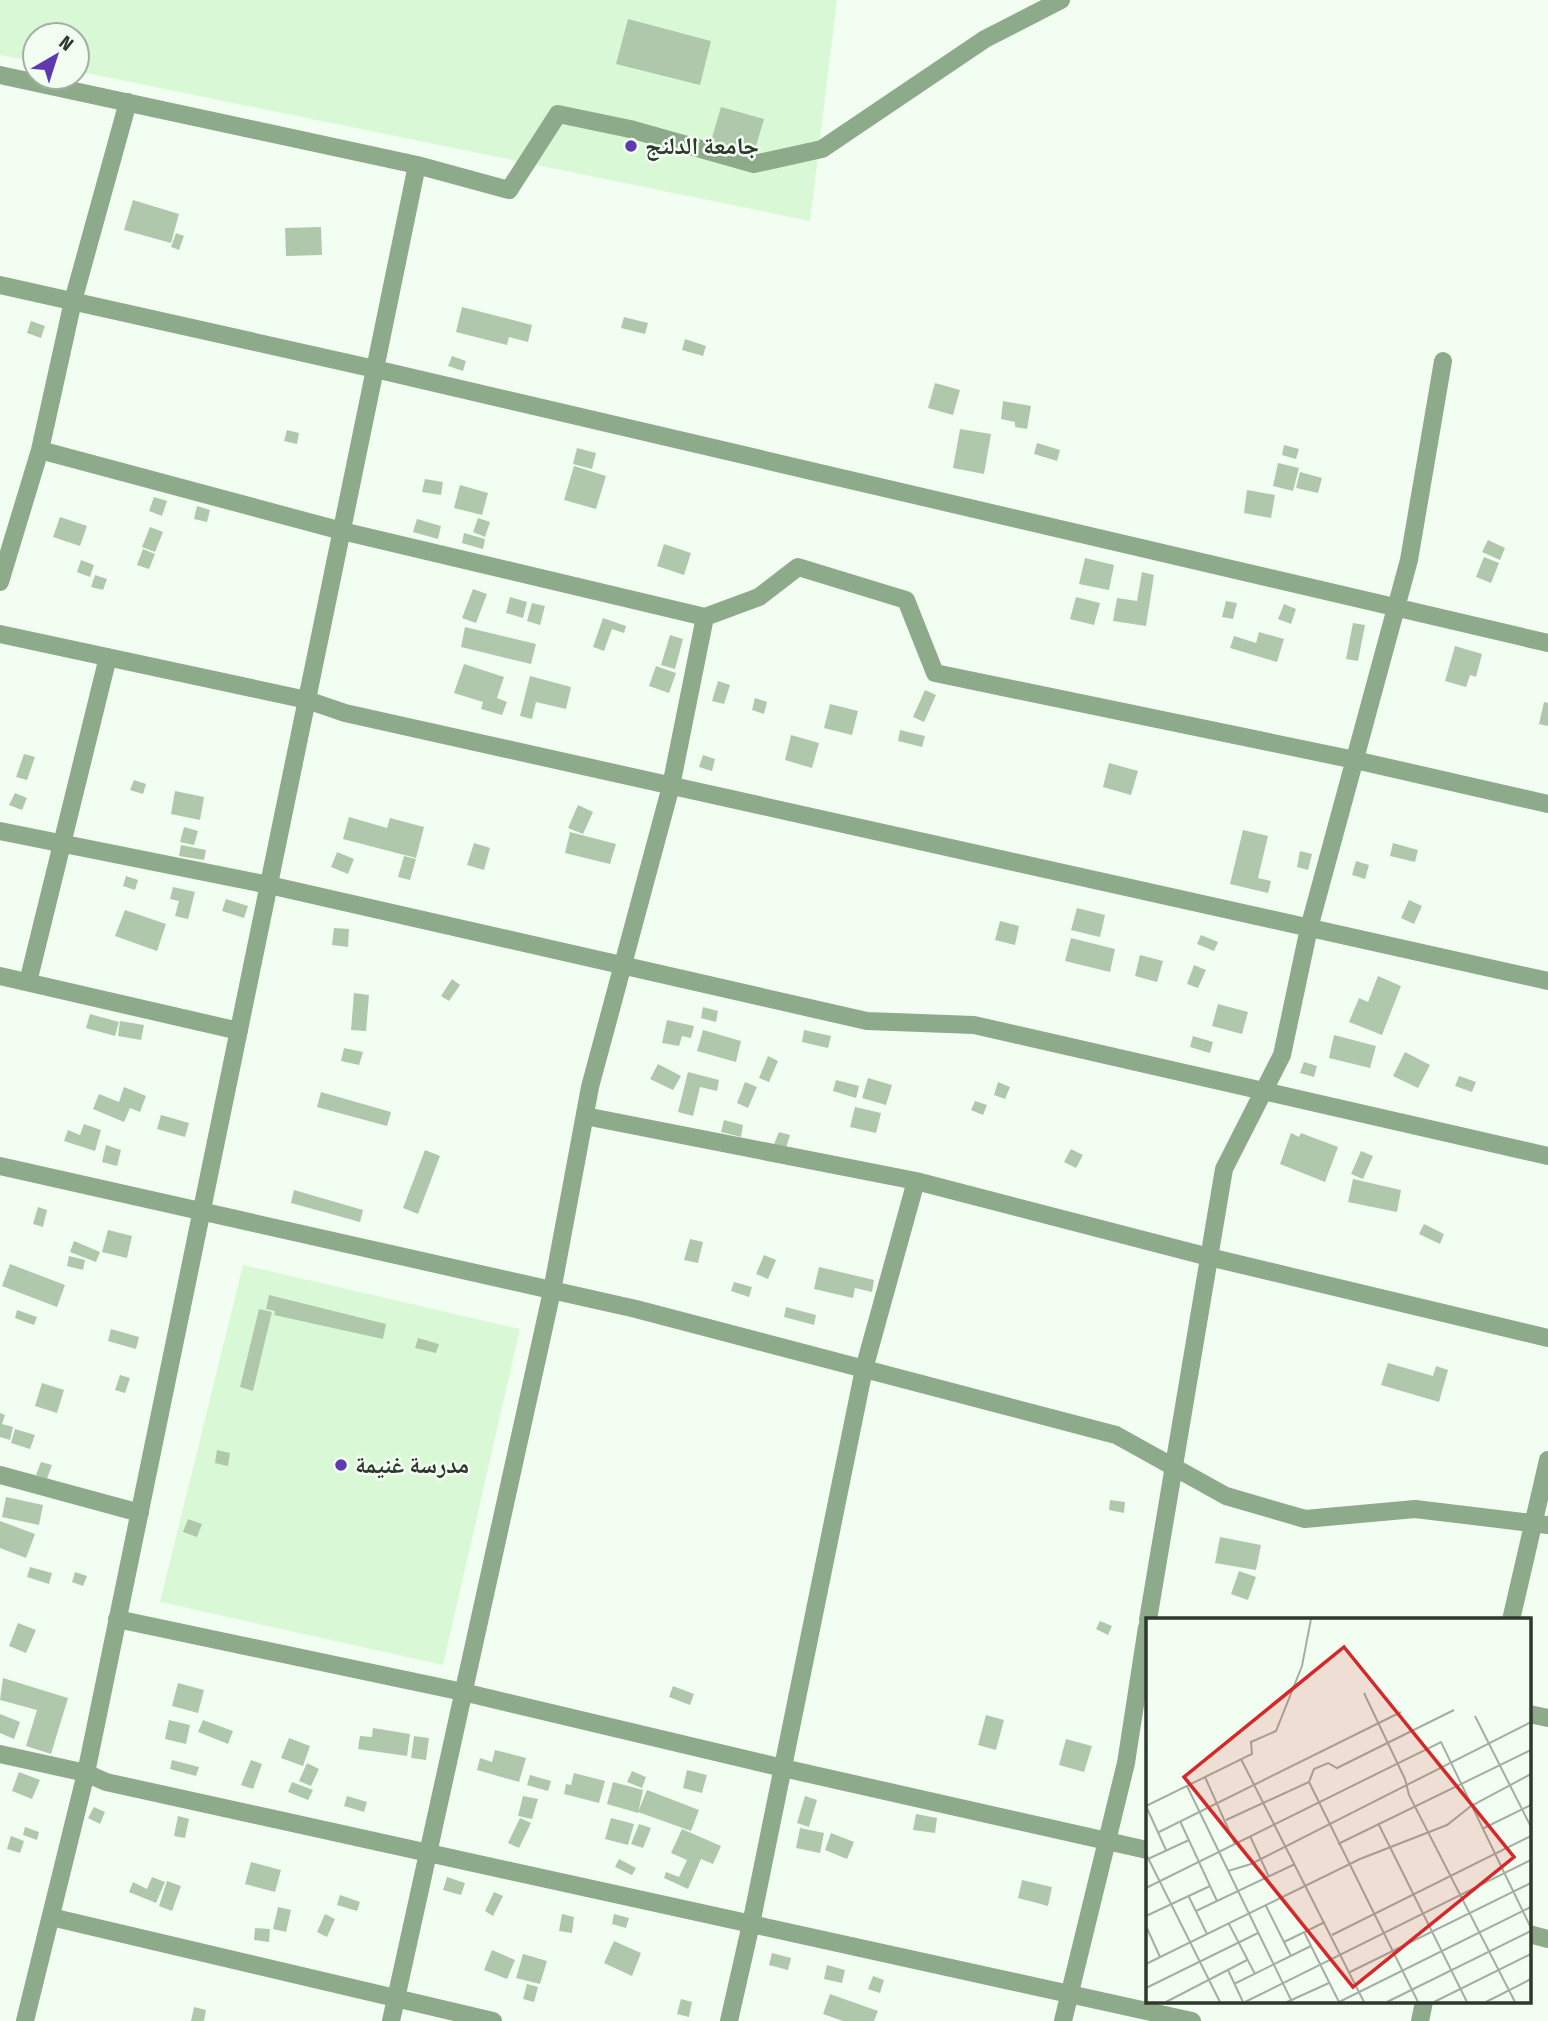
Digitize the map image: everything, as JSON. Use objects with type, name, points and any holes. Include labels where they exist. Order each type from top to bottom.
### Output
[{"type":"street","points":[[0,75],[417,165],[509,190],[558,114],[630,129],[754,164],[822,149],[985,39],[1061,0]]},
{"type":"street","points":[[0,582],[40,450],[73,301],[128,102]]},
{"type":"street","points":[[25,2021],[86,1773],[417,165]]},
{"type":"street","points":[[0,285],[375,369],[1548,643]]},
{"type":"street","points":[[1148,1618],[1224,1168],[1282,1055],[1309,928],[1409,560],[1443,362]]},
{"type":"street","points":[[40,450],[342,531],[705,617],[759,597],[798,567],[906,600],[935,673],[1355,760],[1548,804]]},
{"type":"street","points":[[391,2021],[552,1291],[590,1087],[671,786],[705,617]]},
{"type":"street","points":[[0,634],[307,700],[345,713],[1548,981]]},
{"type":"street","points":[[28,982],[108,657]]},
{"type":"street","points":[[0,831],[269,885],[867,1021],[974,1025],[1548,1156]]},
{"type":"street","points":[[0,976],[239,1031]]},
{"type":"street","points":[[585,1116],[916,1181],[1209,1257],[1548,1338]]},
{"type":"street","points":[[0,1166],[636,1310],[1116,1435],[1226,1496],[1305,1519],[1415,1509],[1541,1523]]},
{"type":"street","points":[[729,2021],[864,1369],[916,1181]]},
{"type":"street","points":[[1512,1618],[1541,1523],[1548,1461]]},
{"type":"street","points":[[0,1475],[139,1513]]},
{"type":"street","points":[[117,1619],[463,1692],[1146,1850]]},
{"type":"street","points":[[1063,2021],[1126,1763],[1146,1633]]},
{"type":"street","points":[[1530,1714],[1548,1718]]},
{"type":"street","points":[[0,1754],[86,1773],[106,1782],[1192,2021]]},
{"type":"street","points":[[51,1917],[493,2021]]},
{"type":"street","points":[[1530,1934],[1548,1939]]},
{"type":"shaded area","name":"جامعة الدلنج","points":[[0,0],[837,0],[810,221],[91,74],[91,21],[21,21],[21,59],[0,55]]},
{"type":"shaded area","name":"مدرسة غنيمة","points":[[243,1265],[520,1329],[443,1665],[160,1602]]},
{"type":"building","points":[[628,19],[711,41],[700,85],[616,64]]},
{"type":"building","points":[[721,107],[764,119],[754,153],[711,141]]},
{"type":"building","points":[[133,200],[179,214],[171,243],[124,230]]},
{"type":"building","points":[[321,227],[322,255],[286,256],[285,228]]},
{"type":"building","points":[[176,233],[184,236],[179,250],[171,247]]},
{"type":"building","points":[[462,307],[532,325],[528,342],[509,337],[507,345],[456,332]]},
{"type":"building","points":[[624,317],[648,323],[645,334],[621,328]]},
{"type":"building","points":[[31,321],[45,326],[41,338],[27,333]]},
{"type":"building","points":[[685,339],[706,346],[703,356],[682,350]]},
{"type":"building","points":[[452,356],[466,361],[463,371],[448,366]]},
{"type":"building","points":[[935,383],[960,390],[953,415],[928,408]]},
{"type":"building","points":[[1003,401],[1031,406],[1027,429],[1015,427],[1015,422],[1001,419]]},
{"type":"building","points":[[960,429],[991,434],[984,474],[953,468]]},
{"type":"building","points":[[287,430],[299,433],[297,444],[284,441]]},
{"type":"building","points":[[1037,443],[1060,450],[1057,461],[1034,454]]},
{"type":"building","points":[[1284,445],[1299,449],[1296,459],[1282,455]]},
{"type":"building","points":[[577,448],[596,453],[592,469],[573,464]]},
{"type":"building","points":[[1278,463],[1299,468],[1293,491],[1273,486]]},
{"type":"building","points":[[574,466],[606,476],[596,509],[564,500]]},
{"type":"building","points":[[1300,472],[1322,478],[1318,493],[1296,488]]},
{"type":"building","points":[[425,479],[443,482],[441,495],[422,492]]},
{"type":"building","points":[[460,485],[488,493],[482,515],[454,508]]},
{"type":"building","points":[[1247,490],[1275,495],[1271,518],[1244,513]]},
{"type":"building","points":[[154,497],[167,501],[162,516],[149,511]]},
{"type":"building","points":[[197,506],[210,510],[207,522],[194,519]]},
{"type":"building","points":[[60,517],[87,526],[80,546],[53,537]]},
{"type":"building","points":[[478,518],[490,522],[485,537],[473,532]]},
{"type":"building","points":[[417,519],[441,526],[438,539],[413,532]]},
{"type":"building","points":[[150,527],[163,532],[155,552],[142,547]]},
{"type":"building","points":[[464,533],[485,539],[483,549],[462,543]]},
{"type":"building","points":[[1488,540],[1505,548],[1500,560],[1482,552]]},
{"type":"building","points":[[664,544],[691,553],[684,575],[657,566]]},
{"type":"building","points":[[143,549],[155,554],[149,569],[137,565]]},
{"type":"building","points":[[1484,557],[1499,563],[1491,583],[1476,577]]},
{"type":"building","points":[[1085,558],[1114,565],[1109,590],[1079,584]]},
{"type":"building","points":[[81,560],[94,565],[90,577],[77,572]]},
{"type":"building","points":[[1142,572],[1154,575],[1146,626],[1113,621],[1117,598],[1137,601]]},
{"type":"building","points":[[95,575],[107,579],[103,590],[91,587]]},
{"type":"building","points":[[473,589],[487,594],[476,623],[462,618]]},
{"type":"building","points":[[510,597],[527,602],[523,618],[506,613]]},
{"type":"building","points":[[1076,597],[1100,603],[1094,625],[1070,619]]},
{"type":"building","points":[[1226,601],[1237,603],[1233,619],[1222,617]]},
{"type":"building","points":[[532,603],[545,606],[540,625],[527,621]]},
{"type":"building","points":[[1284,604],[1296,609],[1291,624],[1278,619]]},
{"type":"building","points":[[603,618],[626,626],[624,633],[612,629],[604,651],[593,647]]},
{"type":"building","points":[[1353,623],[1365,625],[1358,661],[1346,659]]},
{"type":"building","points":[[465,627],[536,644],[531,664],[461,647]]},
{"type":"building","points":[[1259,632],[1284,639],[1277,662],[1230,648],[1234,636],[1256,643]]},
{"type":"building","points":[[670,635],[683,639],[675,669],[661,665]]},
{"type":"building","points":[[1455,646],[1482,654],[1476,677],[1470,675],[1466,687],[1445,681]]},
{"type":"building","points":[[464,664],[504,677],[497,698],[507,702],[502,715],[481,709],[483,702],[454,693]]},
{"type":"building","points":[[656,666],[676,673],[669,693],[649,686]]},
{"type":"building","points":[[530,676],[571,687],[566,709],[536,702],[532,719],[520,716]]},
{"type":"building","points":[[718,681],[730,685],[724,704],[712,701]]},
{"type":"building","points":[[925,690],[936,695],[924,722],[913,717]]},
{"type":"building","points":[[755,698],[767,702],[764,714],[752,710]]},
{"type":"building","points":[[1544,702],[1548,703],[1548,726],[1539,724]]},
{"type":"building","points":[[830,704],[858,711],[852,735],[824,728]]},
{"type":"building","points":[[900,730],[925,736],[922,747],[898,741]]},
{"type":"building","points":[[791,735],[819,743],[812,768],[785,760]]},
{"type":"building","points":[[24,754],[35,757],[27,780],[16,777]]},
{"type":"building","points":[[703,755],[715,759],[712,771],[699,767]]},
{"type":"building","points":[[1109,763],[1138,771],[1131,795],[1103,787]]},
{"type":"building","points":[[134,780],[146,784],[143,794],[130,790]]},
{"type":"building","points":[[175,791],[204,797],[200,820],[171,814]]},
{"type":"building","points":[[15,793],[27,798],[22,810],[9,805]]},
{"type":"building","points":[[578,805],[593,812],[583,834],[568,828]]},
{"type":"building","points":[[349,817],[387,828],[390,818],[424,827],[416,858],[343,839]]},
{"type":"building","points":[[184,827],[198,831],[194,845],[180,842]]},
{"type":"building","points":[[1243,830],[1268,836],[1258,878],[1271,881],[1268,893],[1230,884]]},
{"type":"building","points":[[570,832],[616,844],[610,864],[565,853]]},
{"type":"building","points":[[474,843],[490,848],[484,870],[467,865]]},
{"type":"building","points":[[1393,843],[1418,850],[1415,862],[1390,856]]},
{"type":"building","points":[[181,845],[206,850],[204,860],[179,856]]},
{"type":"building","points":[[1300,851],[1312,854],[1308,870],[1297,867]]},
{"type":"building","points":[[337,852],[354,859],[348,874],[331,867]]},
{"type":"building","points":[[404,856],[416,859],[410,880],[398,877]]},
{"type":"building","points":[[1356,861],[1369,865],[1365,879],[1352,875]]},
{"type":"building","points":[[126,876],[138,880],[135,890],[123,886]]},
{"type":"building","points":[[173,887],[195,892],[188,919],[175,916],[179,901],[170,899]]},
{"type":"building","points":[[226,899],[248,906],[244,918],[222,911]]},
{"type":"building","points":[[1409,900],[1422,906],[1414,924],[1401,918]]},
{"type":"building","points":[[1077,908],[1105,915],[1100,937],[1071,930]]},
{"type":"building","points":[[125,910],[166,924],[157,951],[115,936]]},
{"type":"building","points":[[1000,921],[1019,926],[1015,945],[995,940]]},
{"type":"building","points":[[334,928],[349,929],[348,947],[332,945]]},
{"type":"building","points":[[1201,935],[1218,942],[1214,951],[1197,944]]},
{"type":"building","points":[[1071,938],[1115,949],[1110,972],[1065,961]]},
{"type":"building","points":[[1140,955],[1163,961],[1157,982],[1135,976]]},
{"type":"building","points":[[1194,965],[1206,970],[1198,988],[1187,984]]},
{"type":"building","points":[[1378,976],[1401,986],[1382,1035],[1349,1022],[1359,998],[1368,1002]]},
{"type":"building","points":[[452,979],[460,985],[449,1001],[441,996]]},
{"type":"building","points":[[354,993],[369,995],[366,1031],[351,1030]]},
{"type":"building","points":[[1218,1004],[1248,1012],[1242,1034],[1212,1026]]},
{"type":"building","points":[[703,1007],[718,1011],[716,1022],[701,1018]]},
{"type":"building","points":[[90,1014],[119,1022],[115,1036],[86,1028]]},
{"type":"building","points":[[667,1020],[694,1026],[691,1038],[682,1036],[679,1046],[662,1043]]},
{"type":"building","points":[[120,1021],[144,1025],[141,1040],[118,1036]]},
{"type":"building","points":[[703,1030],[741,1041],[736,1062],[697,1051]]},
{"type":"building","points":[[804,1030],[831,1036],[828,1048],[802,1042]]},
{"type":"building","points":[[1334,1035],[1376,1046],[1370,1068],[1329,1058]]},
{"type":"building","points":[[1193,1036],[1213,1042],[1210,1053],[1190,1047]]},
{"type":"building","points":[[344,1048],[363,1052],[359,1065],[341,1061]]},
{"type":"building","points":[[1405,1052],[1430,1065],[1418,1088],[1393,1076]]},
{"type":"building","points":[[768,1056],[778,1061],[769,1082],[759,1078]]},
{"type":"building","points":[[1304,1062],[1317,1066],[1314,1077],[1300,1073]]},
{"type":"building","points":[[658,1064],[681,1076],[673,1090],[650,1079]]},
{"type":"building","points":[[688,1072],[719,1080],[717,1091],[700,1087],[693,1116],[678,1112]]},
{"type":"building","points":[[1459,1076],[1476,1082],[1472,1092],[1455,1086]]},
{"type":"building","points":[[868,1078],[892,1085],[886,1105],[862,1098]]},
{"type":"building","points":[[836,1080],[859,1086],[856,1098],[833,1091]]},
{"type":"building","points":[[745,1082],[757,1087],[748,1108],[737,1103]]},
{"type":"building","points":[[998,1082],[1010,1087],[1005,1099],[994,1095]]},
{"type":"building","points":[[124,1087],[146,1096],[140,1112],[130,1108],[124,1122],[93,1109],[99,1094],[119,1102]]},
{"type":"building","points":[[321,1092],[391,1112],[387,1126],[317,1107]]},
{"type":"building","points":[[975,1101],[987,1105],[983,1115],[971,1110]]},
{"type":"building","points":[[855,1107],[881,1113],[876,1133],[850,1127]]},
{"type":"building","points":[[161,1115],[189,1123],[185,1137],[157,1129]]},
{"type":"building","points":[[724,1120],[743,1125],[741,1137],[721,1132]]},
{"type":"building","points":[[84,1124],[101,1130],[95,1151],[64,1141],[68,1130],[80,1135]]},
{"type":"building","points":[[779,1132],[790,1135],[786,1148],[774,1144]]},
{"type":"building","points":[[1291,1133],[1299,1137],[1301,1133],[1338,1147],[1325,1182],[1280,1164]]},
{"type":"building","points":[[106,1145],[121,1150],[117,1166],[102,1162]]},
{"type":"building","points":[[1071,1149],[1083,1155],[1076,1168],[1064,1162]]},
{"type":"building","points":[[425,1150],[440,1156],[418,1214],[403,1208]]},
{"type":"building","points":[[1361,1151],[1373,1156],[1363,1179],[1351,1174]]},
{"type":"building","points":[[1353,1179],[1401,1190],[1397,1212],[1348,1202]]},
{"type":"building","points":[[294,1190],[363,1210],[360,1222],[291,1203]]},
{"type":"building","points":[[38,1207],[47,1210],[43,1227],[33,1224]]},
{"type":"building","points":[[1424,1224],[1444,1234],[1440,1244],[1419,1234]]},
{"type":"building","points":[[108,1230],[132,1236],[127,1258],[102,1252]]},
{"type":"building","points":[[690,1239],[703,1242],[698,1263],[684,1260]]},
{"type":"building","points":[[74,1241],[100,1252],[96,1262],[70,1252]]},
{"type":"building","points":[[764,1255],[776,1260],[768,1279],[756,1274]]},
{"type":"building","points":[[69,1256],[85,1260],[83,1270],[67,1266]]},
{"type":"building","points":[[10,1264],[65,1285],[57,1307],[2,1286]]},
{"type":"building","points":[[819,1267],[874,1280],[872,1292],[855,1288],[853,1298],[814,1289]]},
{"type":"building","points":[[734,1282],[752,1287],[749,1297],[731,1291]]},
{"type":"building","points":[[269,1295],[386,1324],[383,1339],[274,1315],[275,1311],[266,1309]]},
{"type":"building","points":[[786,1307],[816,1315],[814,1325],[784,1317]]},
{"type":"building","points":[[259,1309],[272,1312],[253,1391],[240,1387]]},
{"type":"building","points":[[17,1310],[37,1317],[34,1325],[15,1318]]},
{"type":"building","points":[[111,1329],[139,1337],[136,1349],[108,1341]]},
{"type":"building","points":[[418,1338],[439,1344],[436,1353],[415,1348]]},
{"type":"building","points":[[1388,1363],[1433,1376],[1436,1366],[1448,1370],[1439,1402],[1381,1385]]},
{"type":"building","points":[[120,1375],[130,1378],[125,1393],[115,1390]]},
{"type":"building","points":[[42,1383],[64,1390],[57,1413],[35,1406]]},
{"type":"building","points":[[0,1413],[5,1415],[2,1424],[13,1427],[10,1440],[0,1437]]},
{"type":"building","points":[[15,1429],[35,1435],[30,1449],[11,1443]]},
{"type":"building","points":[[217,1450],[230,1453],[228,1466],[215,1463]]},
{"type":"building","points":[[41,1462],[52,1465],[47,1479],[36,1475]]},
{"type":"building","points":[[6,1497],[43,1505],[39,1525],[2,1517]]},
{"type":"building","points":[[1110,1500],[1125,1502],[1124,1513],[1109,1510]]},
{"type":"building","points":[[188,1519],[202,1524],[197,1537],[183,1532]]},
{"type":"building","points":[[0,1521],[35,1534],[26,1558],[0,1548]]},
{"type":"building","points":[[1220,1537],[1261,1545],[1256,1570],[1215,1563]]},
{"type":"building","points":[[30,1567],[52,1573],[49,1584],[27,1577]]},
{"type":"building","points":[[1239,1571],[1256,1577],[1248,1600],[1231,1594]]},
{"type":"building","points":[[75,1572],[87,1576],[83,1586],[72,1582]]},
{"type":"building","points":[[1100,1621],[1112,1626],[1108,1635],[1096,1629]]},
{"type":"building","points":[[18,1623],[36,1630],[26,1653],[9,1646]]},
{"type":"building","points":[[3,1678],[68,1698],[51,1754],[26,1746],[37,1710],[0,1700]]},
{"type":"building","points":[[178,1683],[204,1690],[198,1713],[172,1706]]},
{"type":"building","points":[[673,1686],[694,1694],[690,1705],[669,1697]]},
{"type":"building","points":[[0,1714],[20,1722],[14,1739],[0,1733]]},
{"type":"building","points":[[986,1715],[1004,1720],[996,1750],[978,1745]]},
{"type":"building","points":[[169,1720],[190,1725],[186,1744],[165,1739]]},
{"type":"building","points":[[203,1720],[233,1731],[228,1744],[198,1732]]},
{"type":"building","points":[[373,1728],[410,1734],[407,1756],[358,1749],[360,1736],[372,1737]]},
{"type":"building","points":[[414,1736],[429,1738],[426,1760],[411,1758]]},
{"type":"building","points":[[289,1738],[310,1746],[303,1766],[281,1758]]},
{"type":"building","points":[[1066,1739],[1092,1746],[1084,1772],[1059,1765]]},
{"type":"building","points":[[495,1750],[526,1758],[519,1782],[477,1770],[480,1758],[492,1762]]},
{"type":"building","points":[[172,1760],[199,1767],[196,1776],[170,1769]]},
{"type":"building","points":[[251,1760],[262,1764],[253,1789],[241,1785]]},
{"type":"building","points":[[307,1763],[319,1769],[311,1786],[299,1781]]},
{"type":"building","points":[[687,1770],[707,1775],[702,1793],[683,1788]]},
{"type":"building","points":[[632,1771],[646,1777],[642,1788],[627,1782]]},
{"type":"building","points":[[19,1772],[40,1780],[32,1799],[12,1791]]},
{"type":"building","points":[[574,1773],[605,1781],[599,1803],[564,1794],[566,1784],[571,1785]]},
{"type":"building","points":[[530,1775],[551,1781],[548,1791],[527,1785]]},
{"type":"building","points":[[292,1782],[313,1790],[308,1800],[288,1792]]},
{"type":"building","points":[[613,1782],[643,1790],[638,1813],[607,1804]]},
{"type":"building","points":[[647,1790],[699,1810],[691,1831],[638,1812]]},
{"type":"building","points":[[347,1796],[367,1802],[364,1812],[344,1806]]},
{"type":"building","points":[[523,1796],[538,1799],[532,1819],[518,1816]]},
{"type":"building","points":[[805,1796],[817,1800],[809,1827],[797,1823]]},
{"type":"building","points":[[94,1807],[105,1812],[100,1824],[88,1818]]},
{"type":"building","points":[[916,1814],[937,1818],[935,1833],[913,1830]]},
{"type":"building","points":[[178,1816],[189,1819],[185,1838],[174,1836]]},
{"type":"building","points":[[520,1818],[531,1823],[519,1848],[508,1843]]},
{"type":"building","points":[[611,1818],[634,1824],[628,1845],[605,1839]]},
{"type":"building","points":[[639,1824],[651,1828],[643,1848],[631,1844]]},
{"type":"building","points":[[25,1827],[39,1832],[37,1840],[23,1835]]},
{"type":"building","points":[[800,1828],[824,1833],[820,1853],[796,1848]]},
{"type":"building","points":[[682,1829],[721,1846],[713,1864],[701,1859],[688,1889],[664,1878],[666,1872],[679,1877],[687,1860],[671,1853]]},
{"type":"building","points":[[831,1833],[854,1842],[847,1859],[825,1850]]},
{"type":"building","points":[[11,1836],[24,1841],[20,1853],[7,1849]]},
{"type":"building","points":[[619,1859],[636,1868],[632,1875],[615,1867]]},
{"type":"building","points":[[251,1862],[281,1870],[275,1892],[245,1884]]},
{"type":"building","points":[[152,1877],[165,1882],[156,1903],[129,1892],[133,1882],[147,1889]]},
{"type":"building","points":[[447,1877],[465,1883],[461,1895],[443,1890]]},
{"type":"building","points":[[1022,1880],[1052,1887],[1048,1906],[1018,1898]]},
{"type":"building","points":[[167,1881],[181,1886],[172,1911],[159,1906]]},
{"type":"building","points":[[494,1892],[503,1896],[493,1916],[485,1911]]},
{"type":"building","points":[[340,1895],[360,1902],[357,1911],[337,1905]]},
{"type":"building","points":[[278,1907],[291,1910],[286,1932],[273,1929]]},
{"type":"building","points":[[325,1914],[335,1919],[327,1937],[317,1932]]},
{"type":"building","points":[[562,1914],[574,1917],[572,1933],[559,1931]]},
{"type":"building","points":[[614,1914],[629,1918],[626,1928],[612,1924]]},
{"type":"building","points":[[255,1928],[270,1929],[269,1942],[254,1940]]},
{"type":"building","points":[[614,1941],[641,1953],[632,1976],[604,1963]]},
{"type":"building","points":[[492,1950],[515,1960],[507,1979],[484,1970]]},
{"type":"building","points":[[772,1953],[791,1958],[788,1970],[769,1965]]},
{"type":"building","points":[[523,1954],[547,1961],[540,1984],[516,1978]]},
{"type":"building","points":[[827,1965],[845,1970],[842,1983],[824,1979]]},
{"type":"building","points":[[873,1976],[884,1980],[880,1993],[868,1989]]},
{"type":"building","points":[[527,1984],[538,1987],[534,2002],[523,1999]]},
{"type":"building","points":[[830,1994],[878,2011],[874,2021],[843,2021],[823,2014]]},
{"type":"building","points":[[681,1999],[692,2002],[689,2017],[677,2014]]},
{"type":"building","points":[[194,2007],[206,2010],[204,2021],[191,2021]]},
{"type":"place","name":"جامعة الدلنج","points":[[631,146]]},
{"type":"place","name":"مدرسة غنيمة","points":[[341,1465]]}]
